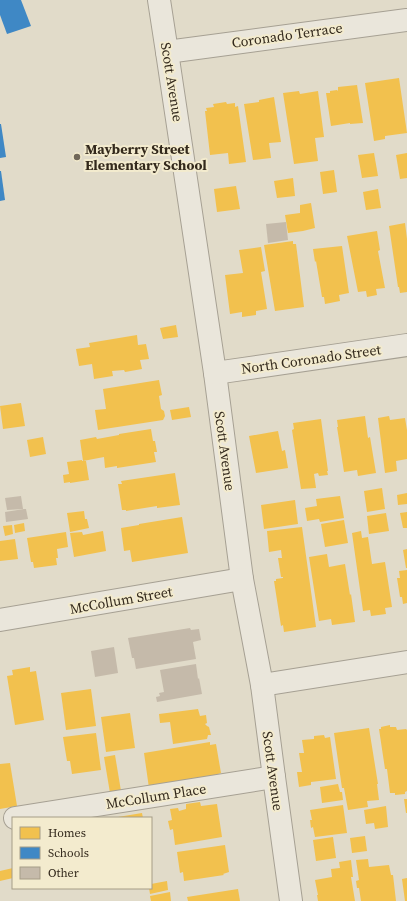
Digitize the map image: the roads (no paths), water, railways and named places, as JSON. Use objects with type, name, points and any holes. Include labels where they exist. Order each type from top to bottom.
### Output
[{"type":"street","name":"Scott Avenue","points":[[159,0],[215,373],[242,579],[262,685],[291,901]]},
{"type":"street","name":"Coronado Terrace","points":[[168,52],[407,20]]},
{"type":"street","name":"North Coronado Street","points":[[215,373],[407,344]]},
{"type":"street","name":"McCollum Street","points":[[0,620],[242,579]]},
{"type":"street","points":[[262,685],[407,662]]},
{"type":"street","name":"McCollum Place","points":[[20,817],[274,777]]},
{"type":"street","name":"McCollum Place","points":[[0,820],[12,818]]},
{"type":"place","name":"Mayberry Street Elementary School","points":[[77,157]]}]
